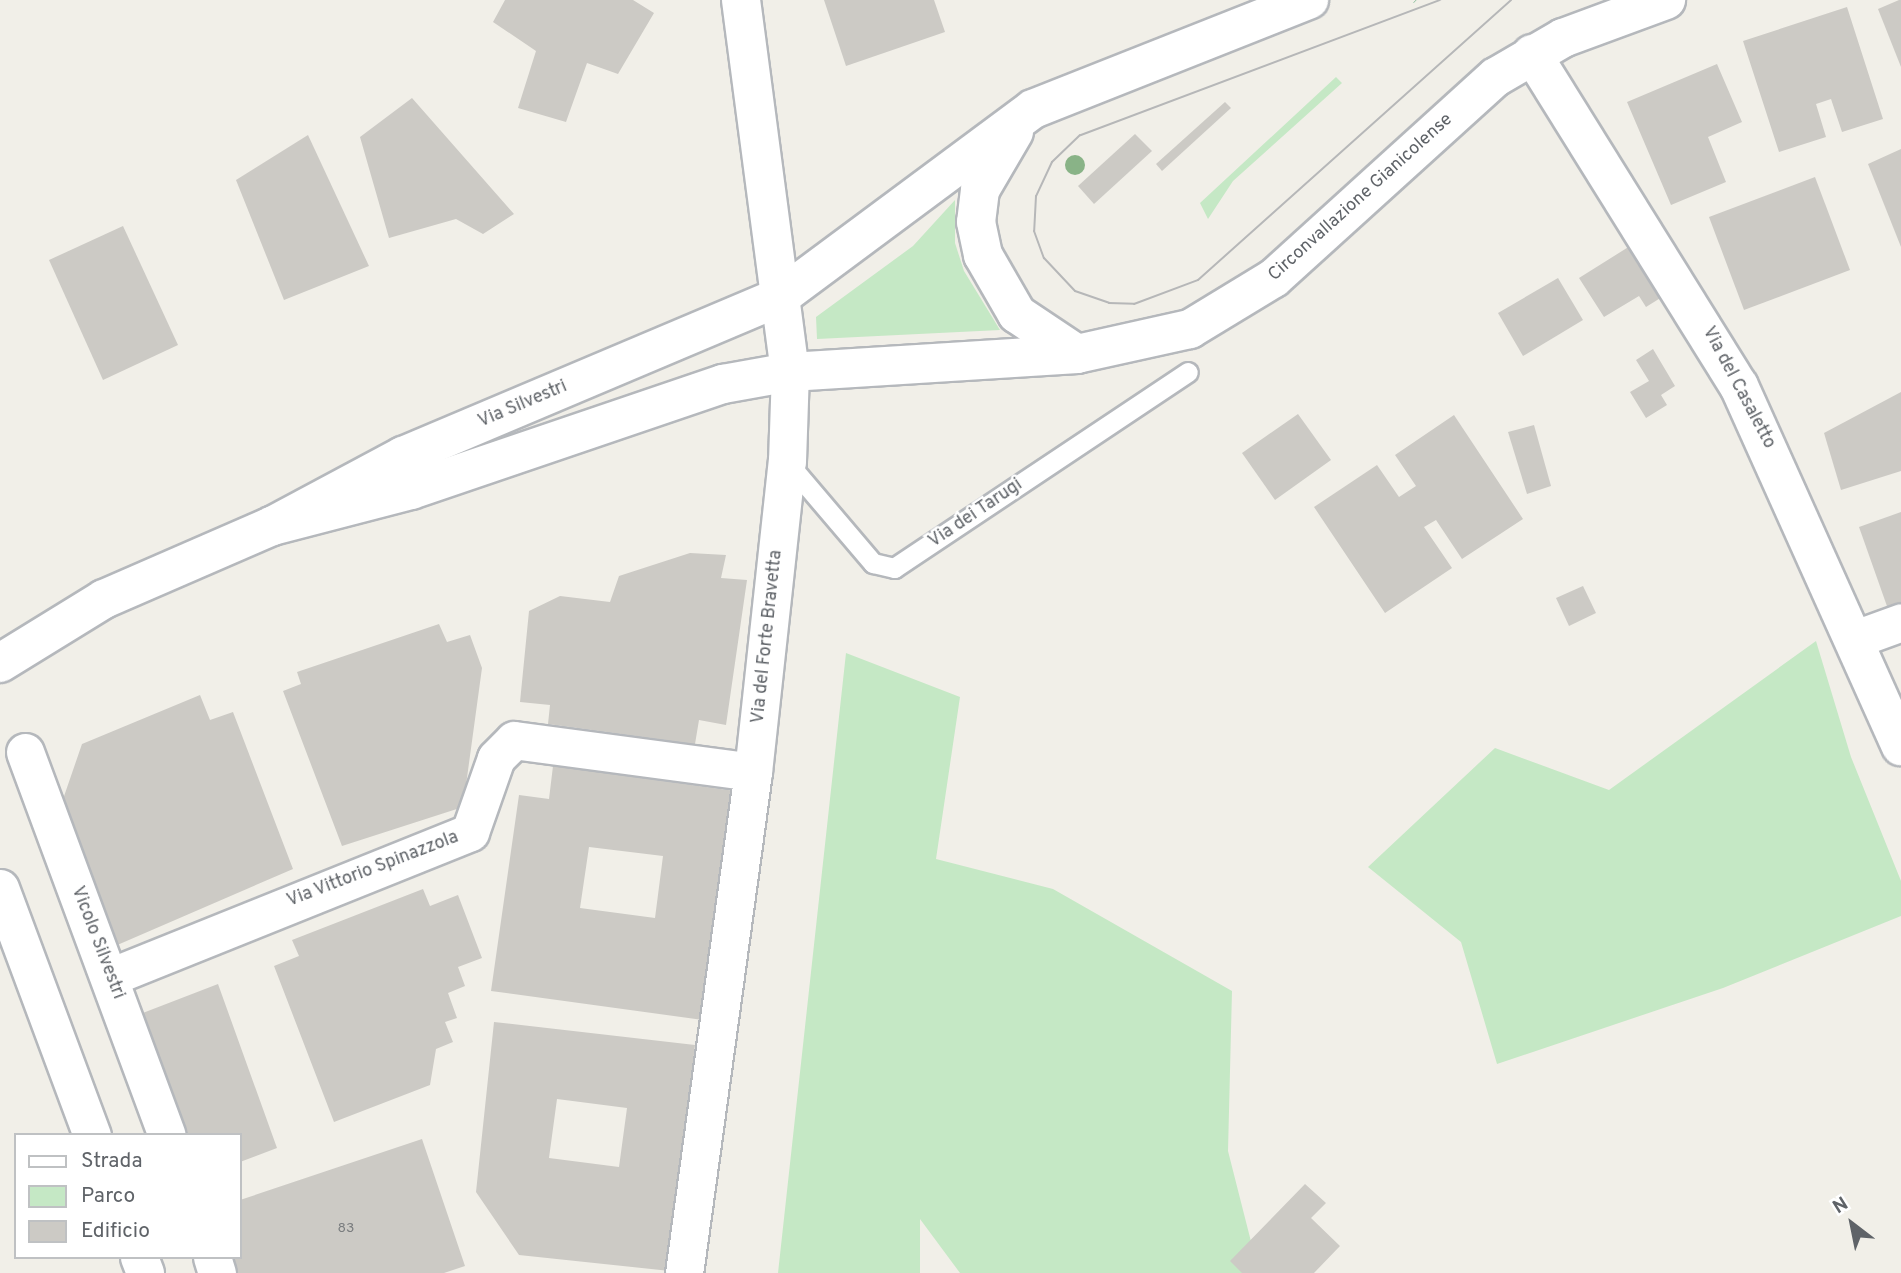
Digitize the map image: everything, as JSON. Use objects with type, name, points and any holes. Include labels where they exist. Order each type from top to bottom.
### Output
[{"type":"main road","name":"Via del Forte Bravetta","points":[[741,0],[790,372]]},
{"type":"main road","points":[[780,297],[1033,109],[1309,0]]},
{"type":"main road","name":"Circonvallazione Gianicolense","points":[[790,372],[1077,354],[1173,334],[1236,306],[1300,257],[1474,96],[1532,54],[1666,0]]},
{"type":"main road","name":"Via del Casaletto","points":[[1532,54],[1740,386],[1901,746]]},
{"type":"main road","points":[[1033,109],[988,169],[977,232],[1004,298],[1027,322],[1077,354]]},
{"type":"main road","name":"Via Silvestri","points":[[0,663],[104,599],[272,526],[403,456],[780,297]]},
{"type":"main road","name":"Via Silvestri","points":[[272,526],[411,490],[723,384],[790,372]]},
{"type":"street","name":"Via del Forte Bravetta","points":[[684,1273],[753,772],[787,461],[790,372]]},
{"type":"street","points":[[1866,635],[1901,622]]},
{"type":"street","name":"Via Vittorio Spinazzola","points":[[110,977],[470,832],[496,758],[514,740],[753,772]]},
{"type":"street","name":"Vicolo Silvestri","points":[[24,752],[166,1133]]},
{"type":"street","points":[[0,888],[91,1133]]},
{"type":"lane","name":"Via dei Tarugi","points":[[787,461],[873,563],[894,568],[1188,372]]},
{"type":"green space","points":[[1336,77],[1342,83],[1233,181],[1208,219],[1200,203]]},
{"type":"green space","points":[[955,200],[955,243],[964,271],[1000,330],[817,339],[816,317],[913,246]]},
{"type":"green space","points":[[1816,641],[1851,757],[1901,881],[1901,916],[1723,988],[1497,1064],[1461,942],[1368,867],[1495,748],[1609,790]]},
{"type":"green space","points":[[846,653],[960,697],[936,859],[1053,889],[1232,991],[1228,1151],[1259,1273],[960,1273],[920,1219],[920,1273],[778,1273]]},
{"type":"building","points":[[505,0],[633,0],[654,13],[618,74],[587,63],[566,122],[518,108],[536,51],[493,22]]},
{"type":"building","points":[[824,0],[934,0],[945,32],[846,66]]},
{"type":"building","points":[[1901,0],[1901,67],[1878,9]]},
{"type":"building","points":[[1847,7],[1883,119],[1842,132],[1831,99],[1816,104],[1826,137],[1779,152],[1743,41]]},
{"type":"building","points":[[1717,64],[1742,122],[1708,137],[1726,182],[1671,205],[1627,102]]},
{"type":"building","points":[[412,98],[514,214],[483,234],[456,219],[389,238],[360,137]]},
{"type":"building","points":[[1225,102],[1231,108],[1162,171],[1156,164]]},
{"type":"building","points":[[1135,134],[1152,151],[1094,204],[1078,186]]},
{"type":"building","points":[[308,135],[369,266],[284,300],[236,180]]},
{"type":"building","points":[[1901,149],[1901,247],[1868,164]]},
{"type":"building","points":[[1815,177],[1850,270],[1744,310],[1709,217]]},
{"type":"building","points":[[123,226],[178,345],[103,380],[49,260]]},
{"type":"building","points":[[1638,241],[1670,292],[1646,307],[1639,296],[1604,317],[1579,278]]},
{"type":"building","points":[[1558,278],[1583,320],[1523,356],[1498,313]]},
{"type":"building","points":[[1653,349],[1675,386],[1661,395],[1667,405],[1646,418],[1630,392],[1649,381],[1636,360]]},
{"type":"building","points":[[1901,392],[1901,471],[1841,490],[1824,433]]},
{"type":"building","points":[[1298,414],[1331,460],[1275,500],[1242,453]]},
{"type":"building","points":[[1454,415],[1523,519],[1462,559],[1436,520],[1424,527],[1452,568],[1385,613],[1314,507],[1377,465],[1399,497],[1416,486],[1395,455]]},
{"type":"building","points":[[1534,425],[1551,486],[1527,494],[1508,432]]},
{"type":"building","points":[[1901,512],[1901,604],[1888,609],[1859,527]]},
{"type":"building","points":[[690,553],[726,555],[721,578],[747,580],[726,725],[699,720],[695,744],[548,724],[550,705],[520,702],[529,611],[560,596],[610,602],[619,576]]},
{"type":"building","points":[[1583,586],[1596,613],[1569,626],[1556,598]]},
{"type":"building","points":[[439,624],[447,642],[470,635],[482,668],[463,807],[342,846],[283,691],[301,684],[297,672]]},
{"type":"building","points":[[200,695],[210,720],[233,712],[293,869],[115,946],[61,805],[82,744]]},
{"type":"building","points":[[553,766],[735,791],[703,1020],[491,991],[519,795],[549,799]],"holes":[[[589,847],[663,856],[655,918],[580,908]]]},
{"type":"building","points":[[423,889],[430,906],[458,895],[482,958],[458,967],[465,986],[448,993],[457,1018],[445,1022],[453,1042],[436,1049],[430,1085],[334,1122],[274,966],[299,956],[292,940]]},
{"type":"building","points":[[218,984],[277,1148],[242,1161],[242,1133],[175,1133],[135,1016]]},
{"type":"building","points":[[494,1022],[695,1045],[670,1271],[519,1255],[476,1192]],"holes":[[[557,1099],[627,1108],[619,1167],[549,1158]]]},
{"type":"building","points":[[422,1139],[465,1266],[444,1273],[234,1273],[230,1259],[242,1259],[242,1199]]},
{"type":"building","points":[[1305,1184],[1326,1203],[1311,1218],[1340,1246],[1314,1273],[1242,1273],[1230,1261]]},
{"type":"tram line","points":[[1440,0],[1080,135],[1052,162],[1036,196],[1034,231],[1044,258],[1075,291],[1109,303],[1134,304],[1198,280],[1511,0]]}]
